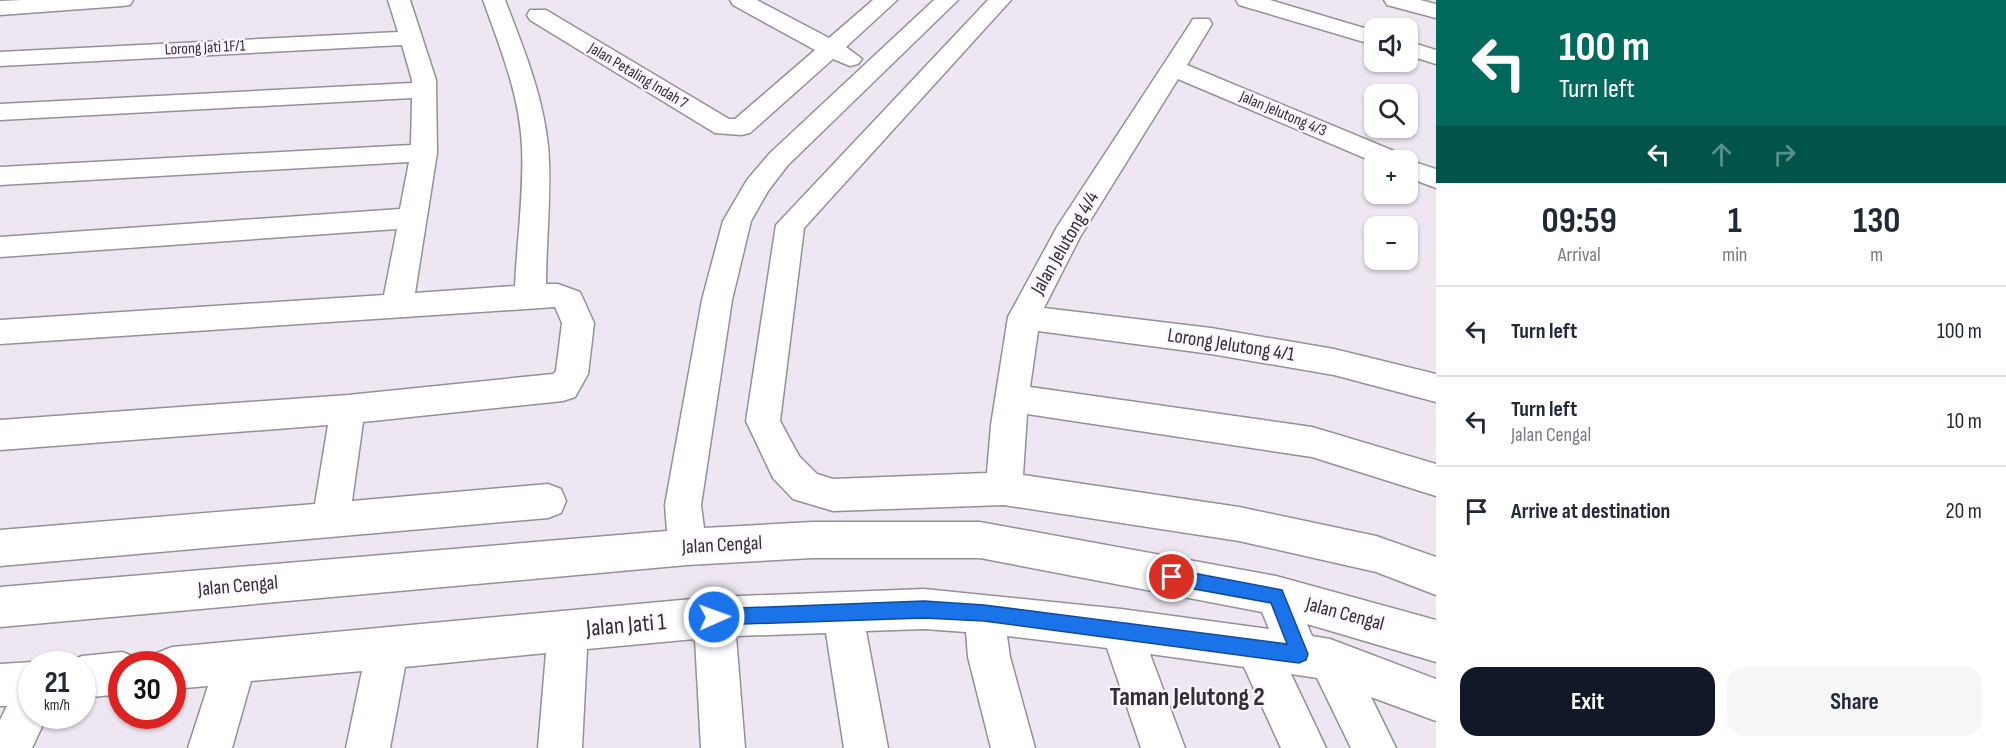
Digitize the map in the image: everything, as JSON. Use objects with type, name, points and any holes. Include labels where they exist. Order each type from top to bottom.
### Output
[{"type":"street","points":[[0,8],[68,1],[122,0]]},
{"type":"street","points":[[398,305],[424,153],[424,80],[399,0]]},
{"type":"street","points":[[494,0],[528,101],[535,147],[544,296]]},
{"type":"street","points":[[741,0],[871,70]]},
{"type":"street","points":[[832,49],[886,0]]},
{"type":"street","points":[[1247,0],[1364,35]]},
{"type":"street","points":[[1395,0],[1436,11]]},
{"type":"street","points":[[687,547],[683,505],[717,300],[737,221],[757,186],[779,159],[871,70],[942,6],[988,13]]},
{"type":"street","points":[[988,13],[790,225],[763,421],[786,467],[806,487],[832,495],[1004,489],[1239,524],[1376,554],[1436,576]]},
{"type":"street","name":"Jalan Petaling Indah 7","points":[[538,15],[724,127],[741,127],[832,49]]},
{"type":"street","name":"Jalan Jelutong 4/4","points":[[1004,489],[1012,398],[1024,317],[1040,282],[1067,234],[1201,24]]},
{"type":"street","name":"Lorong Jati 1F/1","points":[[0,59],[411,38]]},
{"type":"street","points":[[1418,51],[1436,57]]},
{"type":"street","name":"Jalan Jelutong 4/3","points":[[1173,68],[1368,150]]},
{"type":"street","points":[[4,117],[424,90]]},
{"type":"street","points":[[0,176],[424,153]]},
{"type":"street","points":[[1418,172],[1436,179]]},
{"type":"street","points":[[0,247],[413,218]]},
{"type":"street","points":[[0,332],[544,296],[569,300],[578,323],[572,374],[563,387],[348,410],[0,435]]},
{"type":"street","name":"Lorong Jelutong 4/1","points":[[1024,317],[1211,340],[1334,362],[1436,388]]},
{"type":"street","points":[[1012,398],[1312,442],[1436,480]]},
{"type":"street","points":[[331,519],[348,410]]},
{"type":"street","points":[[0,548],[548,501]]},
{"type":"street","name":"Jalan Cengal","points":[[0,607],[687,547],[812,540],[980,540],[1276,596],[1436,640]]},
{"type":"street","points":[[1276,596],[1374,748]]},
{"type":"street","name":"Jalan Jati 1","points":[[186,667],[714,617],[924,609],[984,613],[1121,629],[1315,657],[1436,700]]},
{"type":"street","points":[[843,613],[866,748]]},
{"type":"street","points":[[984,613],[989,657],[1013,748]]},
{"type":"street","points":[[714,617],[723,748]]},
{"type":"street","points":[[1121,629],[1162,748]]},
{"type":"street","points":[[560,748],[568,631]]},
{"type":"street","points":[[368,748],[388,647]]},
{"type":"street","points":[[1256,647],[1304,748]]},
{"type":"street","points":[[210,748],[236,662]]},
{"type":"street","points":[[0,685],[18,683]]},
{"type":"street","points":[[10,748],[19,729]]},
{"type":"district","name":"Taman Jelutong 2","points":[[1187,697]]},
{"type":"route","points":[[714,617],[924,609],[984,613],[1121,629],[1299,654],[1276,596],[1172,577]]}]
